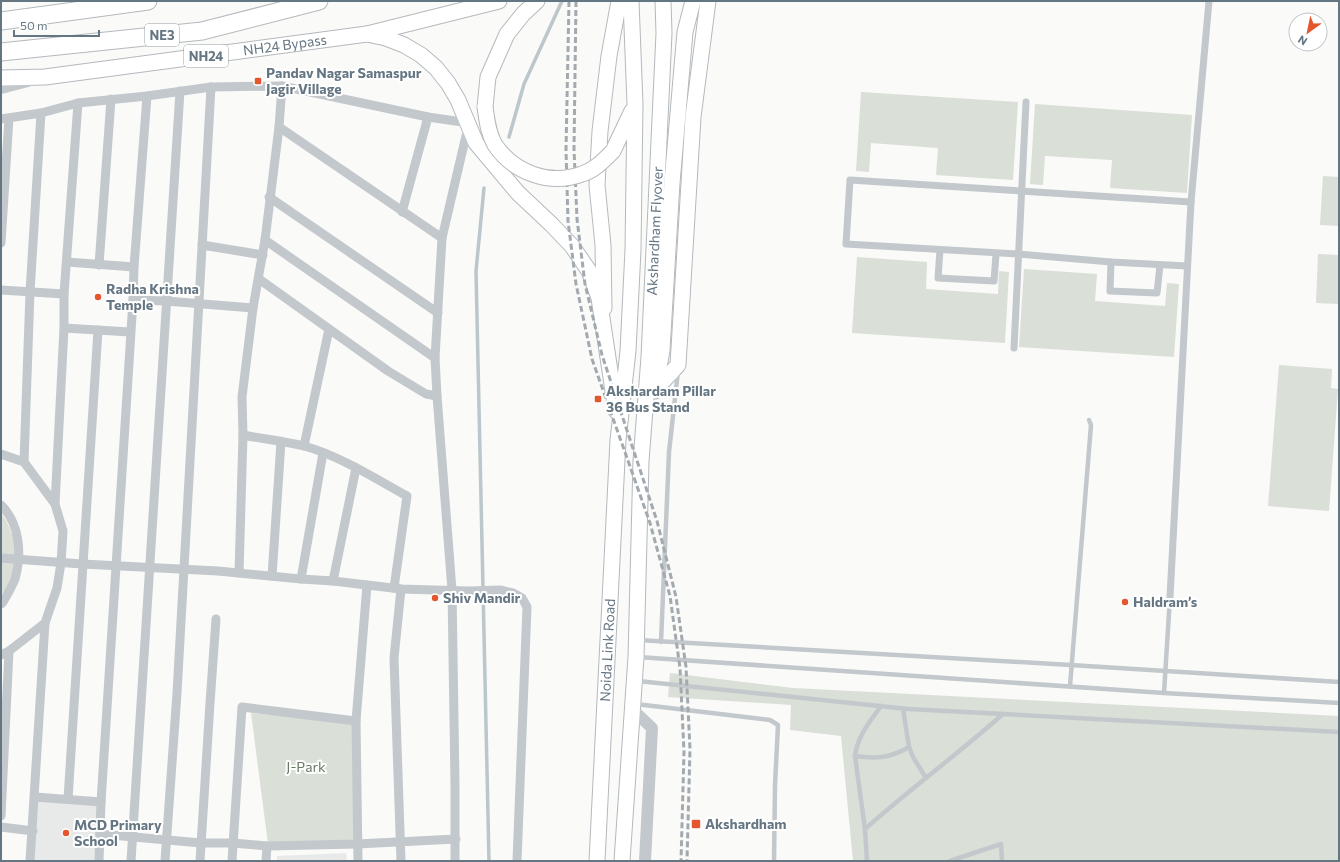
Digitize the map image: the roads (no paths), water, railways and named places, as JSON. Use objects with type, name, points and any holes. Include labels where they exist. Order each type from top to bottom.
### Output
[{"type":"highway","points":[[1,21],[148,1]]},
{"type":"highway","name":"NE3","points":[[1,52],[202,31],[319,1]]},
{"type":"main road","name":"NH24 Bypass","points":[[1,78],[45,77],[367,34],[499,1]]},
{"type":"main road","points":[[537,1],[523,14],[507,34],[488,77],[485,107],[487,127],[495,145],[508,160],[524,171],[543,178],[563,179],[582,174],[600,165],[613,151],[635,104]]},
{"type":"main road","points":[[605,338],[603,245],[597,185],[600,131],[619,1]]},
{"type":"main road","name":"Akshardham Flyover","points":[[618,440],[628,351],[633,250],[635,104],[631,1]]},
{"type":"main road","name":"Akshardham Flyover","points":[[641,461],[649,356],[664,33],[662,1]]},
{"type":"main road","points":[[655,390],[678,365],[693,117],[708,1]]},
{"type":"main road","points":[[641,461],[662,350],[672,183],[685,32],[689,4]]},
{"type":"main road","points":[[367,34],[386,38],[404,45],[421,55],[436,68],[448,83],[469,123],[476,143],[492,164],[518,193],[572,246],[588,271],[599,298],[615,408],[618,440]]},
{"type":"main road","name":"Noida Link Road","points":[[597,861],[618,440]]},
{"type":"main road","name":"Noida Link Road","points":[[622,861],[636,657],[641,461]]},
{"type":"street","points":[[1170,597],[1191,202],[1209,1]]},
{"type":"street","points":[[1,88],[45,77]]},
{"type":"street","points":[[239,573],[243,435],[242,397],[253,308],[265,240],[269,197],[279,128],[282,86]]},
{"type":"street","points":[[1,243],[5,119],[41,113],[78,103],[147,96],[211,87],[282,86],[428,117],[469,123],[442,238],[436,358],[436,396],[452,590],[456,839],[455,861]]},
{"type":"street","points":[[165,861],[177,694],[211,87]]},
{"type":"street","points":[[131,861],[180,92]]},
{"type":"street","points":[[99,861],[101,802],[134,267],[147,96]]},
{"type":"street","points":[[99,265],[111,99]]},
{"type":"street","points":[[1014,348],[1026,102]]},
{"type":"street","points":[[30,861],[45,622],[57,588],[61,563],[63,531],[55,504],[64,328],[64,294],[78,103]]},
{"type":"street","points":[[24,462],[30,292],[41,113]]},
{"type":"street","points":[[402,212],[428,117]]},
{"type":"street","points":[[279,128],[442,238]]},
{"type":"street","points":[[1187,266],[846,244],[850,180],[1191,202]]},
{"type":"street","points":[[269,197],[438,313]]},
{"type":"street","points":[[265,240],[436,358]]},
{"type":"street","points":[[202,245],[263,255]]},
{"type":"street","points":[[940,250],[938,278],[994,281],[996,254]]},
{"type":"street","points":[[67,262],[134,267]]},
{"type":"street","points":[[1111,262],[1110,291],[1157,293],[1160,265]]},
{"type":"street","points":[[259,279],[394,374],[426,394],[436,396]]},
{"type":"street","points":[[1,290],[64,294]]},
{"type":"street","points":[[133,300],[253,308]]},
{"type":"street","points":[[64,328],[130,332]]},
{"type":"street","points":[[304,446],[329,329]]},
{"type":"street","points":[[68,799],[98,330]]},
{"type":"street","points":[[243,435],[304,446],[323,453],[356,468],[407,496],[398,588],[394,658],[401,861]]},
{"type":"street","points":[[272,576],[281,442]]},
{"type":"street","points":[[301,579],[323,453]]},
{"type":"street","points":[[1,454],[24,462],[55,504]]},
{"type":"street","points":[[333,581],[356,468]]},
{"type":"street","points":[[1,505],[6,510],[19,537],[19,560],[15,580],[1,604]]},
{"type":"street","points":[[1,558],[61,563],[239,573],[398,588],[469,591],[500,590],[513,593],[522,598],[527,607],[517,861]]},
{"type":"street","points":[[358,861],[356,721],[367,585]]},
{"type":"street","points":[[200,861],[216,619]]},
{"type":"street","points":[[1,816],[5,653],[45,622]]},
{"type":"street","points":[[632,706],[652,728],[644,861]]},
{"type":"street","points":[[232,861],[242,707],[356,721]]},
{"type":"street","points":[[35,797],[101,802]]},
{"type":"street","points":[[1,827],[33,831]]},
{"type":"street","points":[[100,834],[201,843],[233,843],[267,846],[357,844],[456,839]]},
{"type":"street","points":[[266,861],[267,846]]},
{"type":"lane","points":[[661,642],[669,452],[678,365]]},
{"type":"lane","points":[[1070,686],[1091,425],[1089,420]]},
{"type":"lane","points":[[1164,694],[1170,597]]},
{"type":"lane","points":[[636,640],[1339,682]]},
{"type":"lane","points":[[636,657],[1070,686],[1164,694],[1339,703]]},
{"type":"lane","points":[[634,680],[903,708],[1339,732]]},
{"type":"lane","points":[[632,706],[770,720],[778,724],[775,785],[774,861]]},
{"type":"lane","points":[[867,861],[865,829],[855,756],[856,747],[860,736],[881,706]]},
{"type":"lane","points":[[903,708],[909,747],[913,757],[926,778]]},
{"type":"lane","points":[[865,829],[1003,714]]},
{"type":"lane","points":[[855,756],[872,758],[883,757],[896,754],[909,747]]},
{"type":"lane","points":[[950,861],[1001,844],[1002,861]]},
{"type":"lane","points":[[969,855],[969,861]]},
{"type":"waterway","points":[[509,137],[524,84],[562,1]]},
{"type":"waterway","points":[[484,188],[476,271],[489,861]]},
{"type":"railway","points":[[569,1],[566,150],[568,221],[576,284],[592,359],[650,523],[670,596],[680,668],[684,752],[681,861]]},
{"type":"railway","points":[[576,1],[574,149],[577,219],[585,284],[602,355],[657,521],[676,597],[686,667],[690,749],[687,861]]},
{"type":"place","name":"Pandav Nagar Samaspur Jagir Village","points":[[258,81]]},
{"type":"place","name":"Radha Krishna Temple","points":[[98,297]]},
{"type":"place","name":"Akshardam Pillar 36 Bus Stand","points":[[598,399]]},
{"type":"place","name":"Shiv Mandir","points":[[435,598]]},
{"type":"place","name":"Haldram’s","points":[[1125,602]]},
{"type":"place","name":"Akshardham","points":[[696,824]]},
{"type":"place","name":"MCD Primary School","points":[[66,833]]},
{"type":"park label","name":"J-Park","points":[[306,767]]}]
